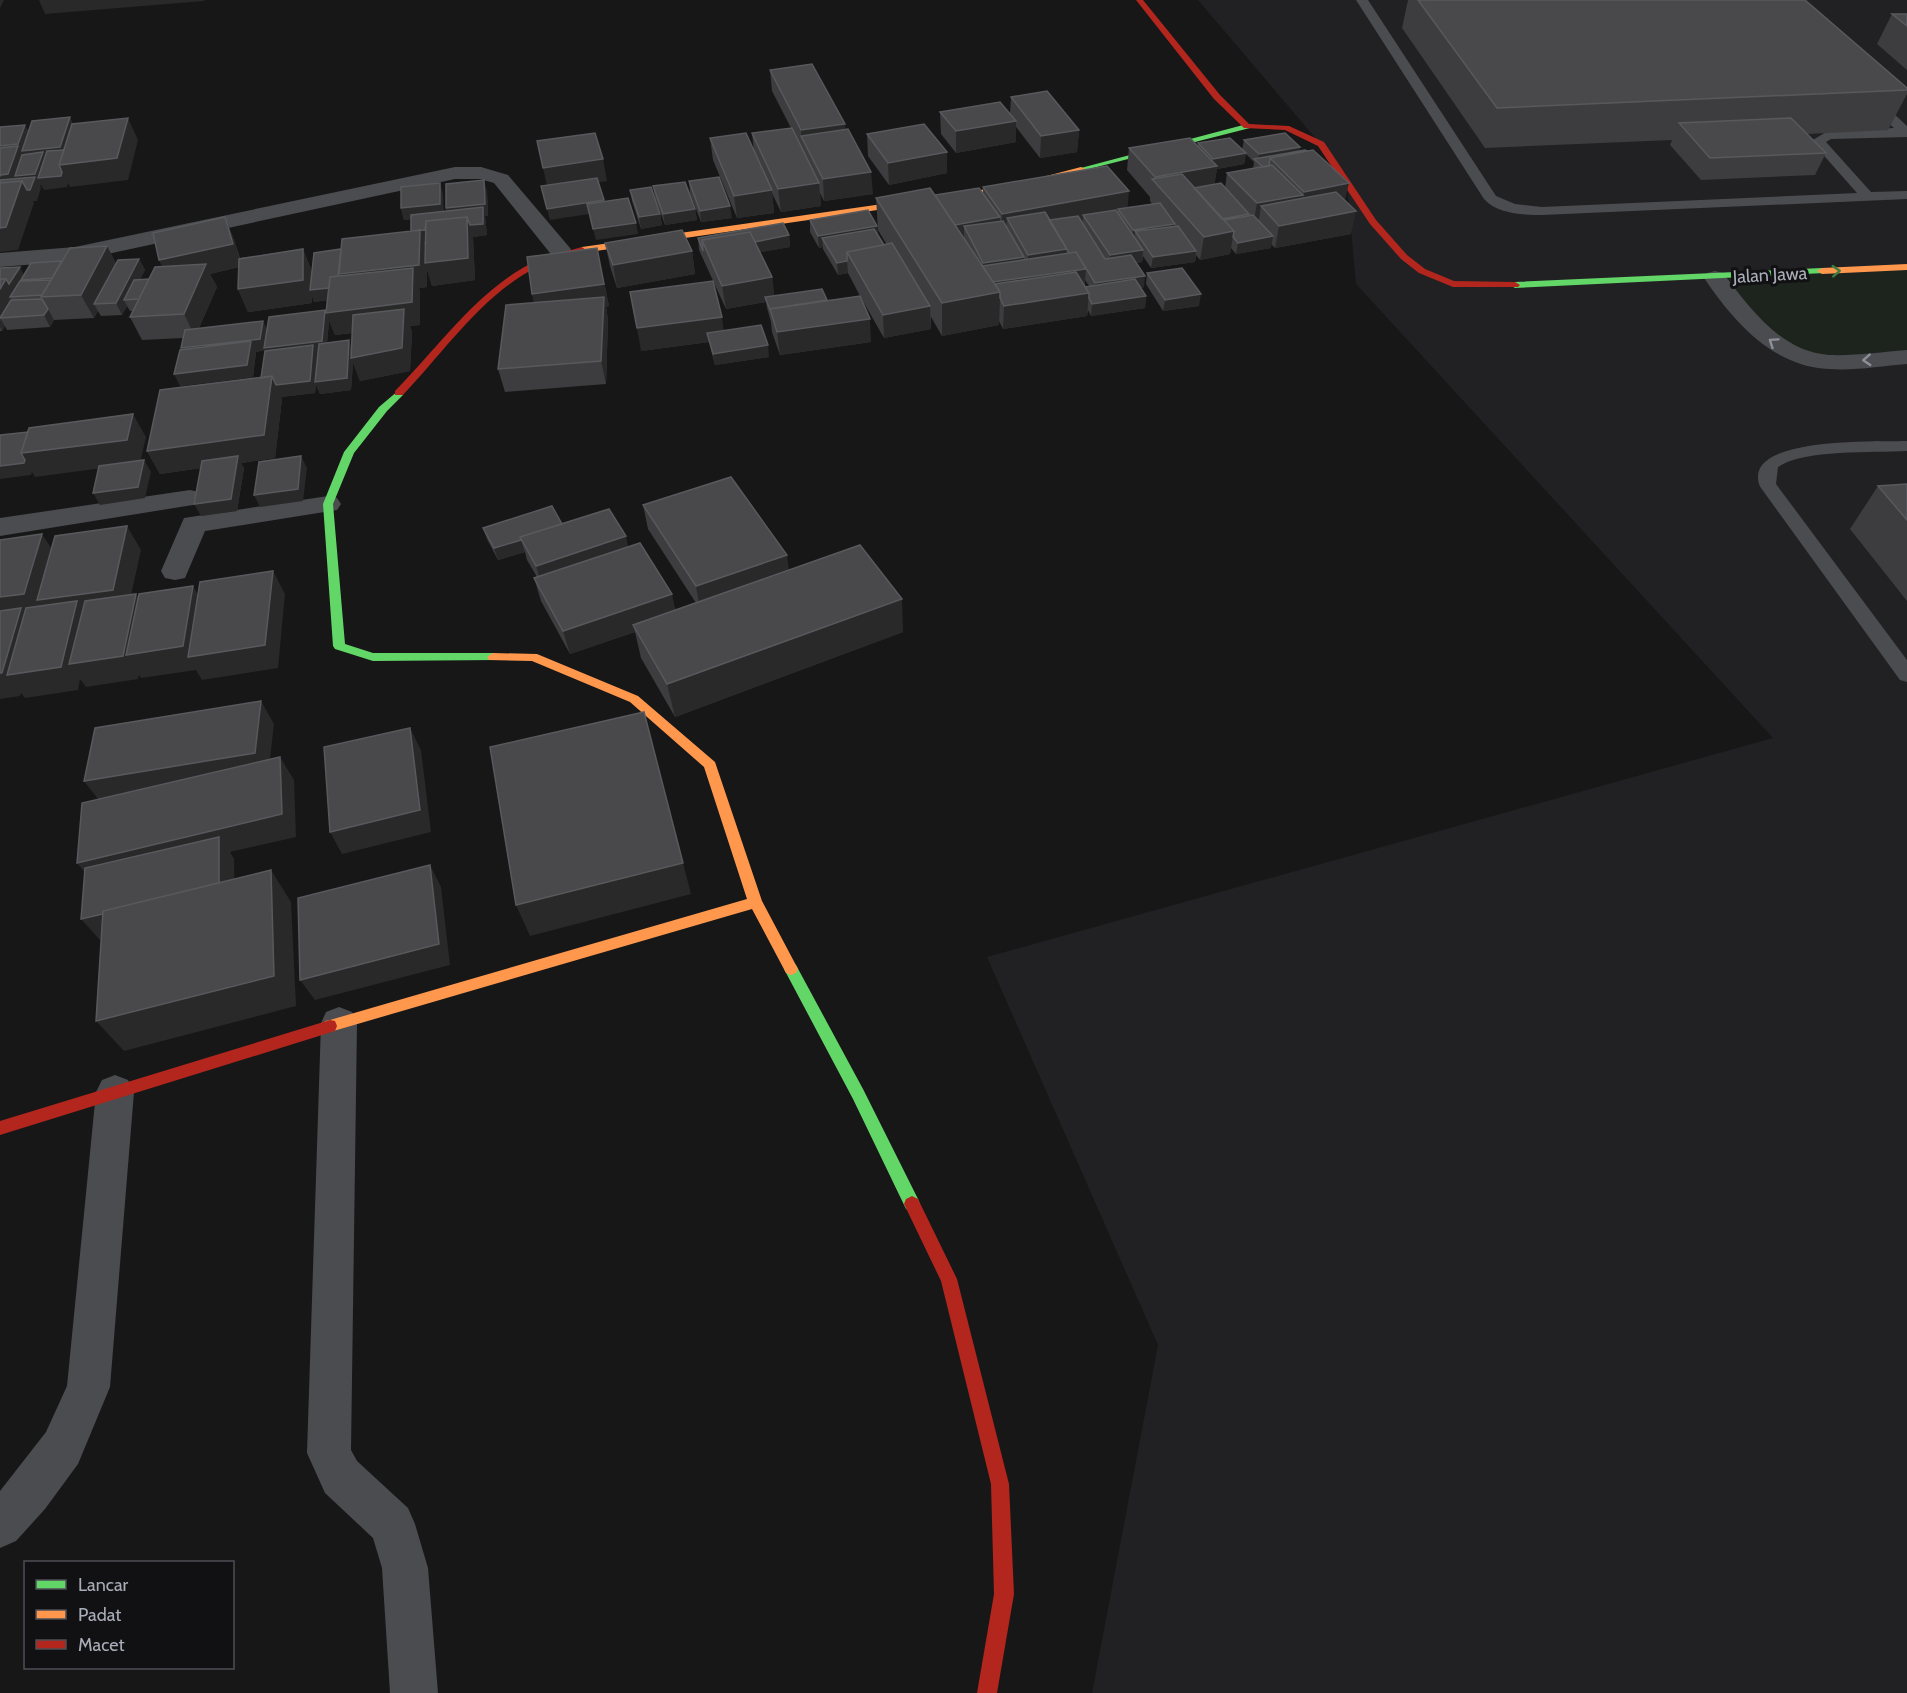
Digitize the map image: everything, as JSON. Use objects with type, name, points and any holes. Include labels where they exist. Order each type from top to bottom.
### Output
[{"type":"street","points":[[1139,0],[1217,97],[1247,126]]},
{"type":"street","points":[[987,1693],[1004,1594],[1000,1484],[949,1280],[868,1113],[756,902],[710,765],[634,699],[533,657],[374,657],[339,646],[328,504],[349,452],[383,409],[427,366],[487,296],[526,267],[562,253],[1008,188],[1247,126],[1267,124],[1290,129],[1321,144],[1392,247],[1418,270],[1445,282],[1488,286],[1715,278]]},
{"type":"street","points":[[0,260],[75,254],[454,173],[481,173],[501,179],[562,253]]},
{"type":"street","name":"Jalan Jawa","points":[[1715,278],[1907,267]]},
{"type":"street","name":"Jalan Jawa","points":[[1715,278],[1738,308],[1765,337],[1791,354],[1827,362],[1907,357]]},
{"type":"street","points":[[0,527],[187,487],[194,525],[175,571]]},
{"type":"street","points":[[194,525],[328,504]]},
{"type":"street","points":[[0,1128],[339,1023],[756,902]]},
{"type":"street","points":[[339,1023],[329,1453],[340,1477],[392,1524],[405,1568],[414,1693]]},
{"type":"street","points":[[0,1525],[29,1493],[62,1448],[88,1387],[115,1092]]},
{"type":"lane","points":[[1362,0],[1491,199],[1501,205],[1535,211],[1907,195]]},
{"type":"lane","points":[[1863,93],[1906,133]]},
{"type":"lane","points":[[1868,197],[1818,141],[1828,135],[1906,133]]},
{"type":"lane","points":[[1907,446],[1796,453],[1773,463],[1767,473],[1767,484],[1907,675]]},
{"type":"shaded area","points":[[1198,0],[1907,0],[1907,1693],[1092,1693],[1158,1345],[987,957],[1773,738],[1356,284],[1346,174]]},
{"type":"shaded area","points":[[1907,268],[1907,357],[1827,362],[1791,354],[1715,278]]},
{"type":"building","points":[[1418,0],[1805,0],[1907,90],[1497,108]]},
{"type":"building","points":[[1892,14],[1907,14],[1907,26]]},
{"type":"building","points":[[812,64],[845,124],[801,130],[770,70]]},
{"type":"building","points":[[1047,91],[1079,130],[1041,136],[1011,97]]},
{"type":"building","points":[[1000,102],[1016,121],[956,131],[940,112]]},
{"type":"building","points":[[70,117],[60,147],[22,151],[32,121]]},
{"type":"building","points":[[128,118],[117,158],[59,165],[72,124]]},
{"type":"building","points":[[1791,118],[1826,153],[1710,158],[1679,123]]},
{"type":"building","points":[[924,124],[947,152],[888,163],[867,134]]},
{"type":"building","points":[[25,125],[18,144],[0,146],[0,127]]},
{"type":"building","points":[[792,128],[819,183],[778,189],[752,133]]},
{"type":"building","points":[[848,129],[871,172],[823,179],[801,136]]},
{"type":"building","points":[[595,133],[603,159],[543,168],[537,141]]},
{"type":"building","points":[[746,133],[772,190],[734,196],[710,138]]},
{"type":"building","points":[[1285,133],[1300,147],[1259,154],[1244,140]]},
{"type":"building","points":[[1190,138],[1217,166],[1155,177],[1129,148]]},
{"type":"building","points":[[1230,138],[1246,153],[1213,159],[1198,143]]},
{"type":"building","points":[[18,146],[8,174],[0,176],[0,148]]},
{"type":"building","points":[[64,150],[59,165],[61,176],[38,178],[47,151]]},
{"type":"building","points":[[1313,150],[1349,183],[1304,192],[1270,158]]},
{"type":"building","points":[[1307,151],[1270,158],[1269,166],[1263,167],[1254,159]]},
{"type":"building","points":[[43,152],[35,174],[15,176],[22,155]]},
{"type":"building","points":[[1272,165],[1303,195],[1257,203],[1227,173]]},
{"type":"building","points":[[1107,166],[1129,191],[1002,214],[983,187]]},
{"type":"building","points":[[1182,174],[1234,231],[1204,237],[1152,179]]},
{"type":"building","points":[[35,177],[30,190],[27,190],[22,181],[0,183],[0,180]]},
{"type":"building","points":[[719,177],[730,206],[700,211],[689,181]]},
{"type":"building","points":[[597,178],[604,200],[547,209],[541,186]]},
{"type":"building","points":[[484,180],[485,204],[446,208],[446,184]]},
{"type":"building","points":[[22,181],[6,227],[0,228],[0,183]]},
{"type":"building","points":[[685,182],[695,209],[663,214],[653,186]]},
{"type":"building","points":[[440,183],[440,204],[401,208],[401,187]]},
{"type":"building","points":[[1221,183],[1249,214],[1222,219],[1194,188]]},
{"type":"building","points":[[651,187],[660,214],[639,217],[630,190]]},
{"type":"building","points":[[930,188],[1000,292],[942,303],[876,198]]},
{"type":"building","points":[[979,188],[1000,217],[955,225],[935,195]]},
{"type":"building","points":[[1336,192],[1356,211],[1279,226],[1261,206]]},
{"type":"building","points":[[628,198],[636,223],[593,229],[587,204]]},
{"type":"building","points":[[1160,203],[1175,224],[1133,230],[1118,209]]},
{"type":"building","points":[[483,207],[483,224],[470,225],[467,217],[426,221],[425,230],[411,231],[411,215]]},
{"type":"building","points":[[868,210],[877,226],[818,236],[810,220]]},
{"type":"building","points":[[1116,210],[1143,250],[1110,255],[1083,215]]},
{"type":"building","points":[[1045,212],[1067,249],[1028,255],[1007,218]]},
{"type":"building","points":[[1253,215],[1273,236],[1238,243],[1233,237],[1234,231],[1224,220]]},
{"type":"building","points":[[1078,216],[1105,259],[1131,255],[1145,276],[1095,283],[1076,252],[1069,253],[1049,220]]},
{"type":"building","points":[[225,217],[233,244],[159,260],[153,233]]},
{"type":"building","points":[[467,217],[468,258],[425,263],[426,221]]},
{"type":"building","points":[[1003,221],[1024,257],[983,263],[964,226]]},
{"type":"building","points":[[783,223],[789,235],[755,242],[750,232],[702,240],[703,251],[698,238]]},
{"type":"building","points":[[1178,226],[1196,251],[1153,257],[1135,231]]},
{"type":"building","points":[[874,229],[884,245],[847,252],[847,261],[837,263],[822,238]]},
{"type":"building","points":[[420,230],[419,265],[339,274],[342,239]]},
{"type":"building","points":[[682,230],[692,251],[613,265],[605,243]]},
{"type":"building","points":[[750,232],[772,277],[722,286],[702,240]]},
{"type":"building","points":[[892,243],[930,306],[883,315],[847,252]]},
{"type":"building","points":[[107,246],[81,295],[41,297],[70,248]]},
{"type":"building","points":[[597,248],[604,284],[532,294],[527,257]]},
{"type":"building","points":[[303,249],[303,280],[238,289],[239,259]]},
{"type":"building","points":[[341,249],[338,276],[330,277],[329,288],[310,290],[314,253]]},
{"type":"building","points":[[1076,252],[1086,269],[993,282],[982,266]]},
{"type":"building","points":[[139,259],[116,303],[94,304],[118,260]]},
{"type":"building","points":[[62,261],[52,278],[21,280],[31,263]]},
{"type":"building","points":[[206,264],[184,314],[130,317],[155,267]]},
{"type":"building","points":[[20,267],[9,284],[6,279],[0,279],[0,268]]},
{"type":"building","points":[[413,268],[412,302],[326,313],[330,277]]},
{"type":"building","points":[[1182,268],[1201,294],[1165,300],[1147,273]]},
{"type":"building","points":[[1076,272],[1089,293],[1004,306],[995,284]]},
{"type":"building","points":[[0,279],[6,279],[0,289]]},
{"type":"building","points":[[149,279],[139,299],[124,300],[134,280]]},
{"type":"building","points":[[1135,279],[1146,296],[1092,304],[1085,287]]},
{"type":"building","points":[[51,280],[42,295],[10,297],[20,281]]},
{"type":"building","points":[[713,281],[722,317],[637,328],[630,292]]},
{"type":"building","points":[[822,289],[827,300],[770,310],[765,297]]},
{"type":"building","points":[[860,296],[870,319],[777,332],[770,309]]},
{"type":"building","points":[[604,297],[601,361],[498,369],[506,305]]},
{"type":"building","points":[[42,299],[48,309],[44,315],[0,318],[11,300]]},
{"type":"building","points":[[404,309],[402,348],[351,358],[353,315]]},
{"type":"building","points":[[325,310],[322,341],[264,348],[269,317]]},
{"type":"building","points":[[263,321],[260,339],[181,348],[185,330]]},
{"type":"building","points":[[761,325],[768,345],[713,354],[707,333]]},
{"type":"building","points":[[349,340],[347,378],[315,382],[319,344]]},
{"type":"building","points":[[251,341],[247,365],[174,374],[180,350]]},
{"type":"building","points":[[313,345],[310,381],[276,385],[272,376],[261,378],[265,351]]},
{"type":"building","points":[[272,376],[264,435],[147,451],[160,390]]},
{"type":"building","points":[[133,414],[127,440],[21,453],[29,428]]},
{"type":"building","points":[[28,432],[21,453],[25,460],[24,463],[0,466],[0,435]]},
{"type":"building","points":[[238,456],[231,499],[194,504],[202,461]]},
{"type":"building","points":[[301,456],[298,489],[254,495],[259,462]]},
{"type":"building","points":[[144,460],[138,487],[93,493],[99,466]]},
{"type":"building","points":[[731,477],[787,555],[696,586],[643,505]]},
{"type":"building","points":[[1907,484],[1907,520],[1878,486]]},
{"type":"building","points":[[552,506],[562,524],[520,537],[521,540],[494,548],[483,528]]},
{"type":"building","points":[[609,509],[626,536],[536,566],[520,537]]},
{"type":"building","points":[[127,526],[113,590],[37,600],[55,536]]},
{"type":"building","points":[[42,534],[24,594],[0,597],[0,540]]},
{"type":"building","points":[[640,543],[672,594],[563,631],[534,578]]},
{"type":"building","points":[[860,545],[902,599],[667,684],[633,625]]},
{"type":"building","points":[[273,571],[265,645],[188,657],[200,582]]},
{"type":"building","points":[[193,586],[183,646],[126,655],[139,594]]},
{"type":"building","points":[[136,594],[123,656],[69,664],[85,601]]},
{"type":"building","points":[[77,601],[61,667],[7,675],[26,608]]},
{"type":"building","points":[[21,608],[2,673],[0,673],[0,611]]},
{"type":"building","points":[[261,701],[255,753],[84,781],[95,728]]},
{"type":"building","points":[[644,712],[683,863],[516,905],[490,747]]},
{"type":"building","points":[[410,728],[420,810],[330,832],[324,747]]},
{"type":"building","points":[[280,757],[282,814],[77,863],[82,803]]},
{"type":"building","points":[[219,837],[219,883],[103,911],[103,914],[81,919],[85,868]]},
{"type":"building","points":[[430,865],[439,944],[300,980],[298,898]]},
{"type":"building","points":[[271,870],[274,976],[96,1021],[103,911]]},
{"type":"traffic: fast","points":[[1081,169],[1247,126]]},
{"type":"traffic: fast","points":[[1515,285],[1822,271]]},
{"type":"traffic: fast","points":[[399,393],[383,409],[349,452],[328,504],[339,646],[373,657],[493,657]]},
{"type":"traffic: fast","points":[[791,969],[858,1094],[912,1204]]},
{"type":"traffic: slow","points":[[582,250],[1008,188],[1081,169]]},
{"type":"traffic: slow","points":[[1822,271],[1907,267]]},
{"type":"traffic: slow","points":[[493,657],[533,657],[634,699],[710,765],[755,902],[791,969]]},
{"type":"traffic: slow","points":[[330,1026],[755,902]]},
{"type":"traffic: jam","points":[[1139,0],[1217,97],[1247,126],[1286,128],[1321,144],[1373,222],[1404,257],[1422,271],[1453,284],[1515,285]]},
{"type":"traffic: jam","points":[[399,393],[480,305],[502,286],[525,270],[552,258],[582,250]]},
{"type":"traffic: jam","points":[[0,1128],[330,1026]]},
{"type":"traffic: jam","points":[[912,1204],[949,1279],[1000,1484],[1004,1594],[987,1693]]}]
